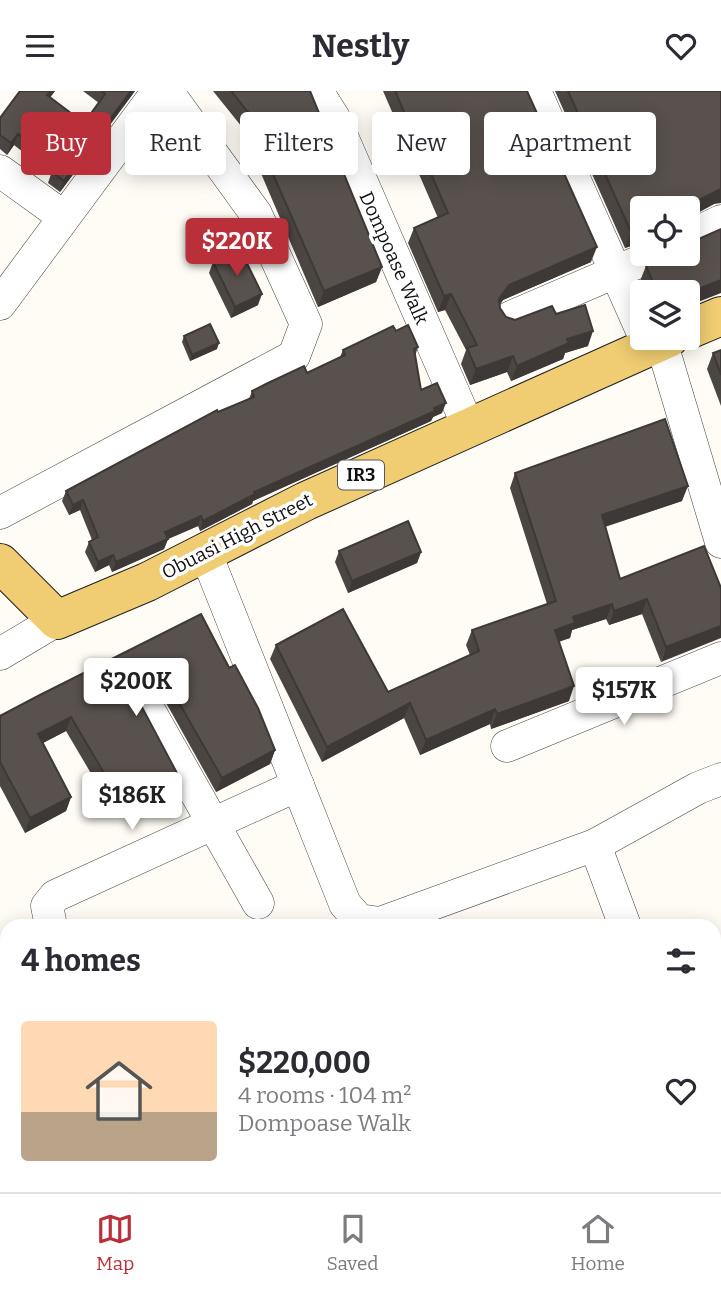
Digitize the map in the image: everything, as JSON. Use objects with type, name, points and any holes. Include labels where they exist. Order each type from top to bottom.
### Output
[{"type":"main road","name":"Obuasi High Street","points":[[700,323],[721,316]]},
{"type":"main road","name":"Obuasi High Street","points":[[57,620],[102,603],[205,554],[306,501],[631,350]]},
{"type":"main road","points":[[0,563],[57,620]]},
{"type":"street","points":[[0,304],[158,91]]},
{"type":"street","points":[[0,513],[294,356],[302,339],[306,324],[256,214],[167,91]]},
{"type":"street","name":"Dompoase Walk","points":[[317,91],[334,118],[468,426]]},
{"type":"street","points":[[535,91],[615,271],[630,294]]},
{"type":"street","points":[[0,171],[64,217]]},
{"type":"street","points":[[700,231],[721,221]]},
{"type":"street","points":[[511,317],[630,265]]},
{"type":"street","points":[[663,350],[721,542]]},
{"type":"street","points":[[205,554],[345,904],[358,919]]},
{"type":"street","name":"Obuasi High Street","points":[[0,654],[57,620]]},
{"type":"street","points":[[508,746],[721,659]]},
{"type":"street","points":[[149,710],[258,903]]},
{"type":"street","points":[[390,919],[595,845],[698,788],[721,779]]},
{"type":"street","points":[[50,919],[47,906],[55,896],[298,785]]},
{"type":"street","points":[[595,845],[622,919]]},
{"type":"building","points":[[20,91],[51,91],[47,95],[69,112],[21,112],[21,136],[18,134],[11,143],[0,135],[0,118]]},
{"type":"building","points":[[101,91],[131,91],[111,118],[111,112],[92,112],[105,94]]},
{"type":"building","points":[[231,91],[310,91],[319,112],[248,112]]},
{"type":"building","points":[[395,91],[527,91],[536,112],[484,112],[484,175],[565,175],[597,247],[509,285],[499,299],[500,308],[506,317],[515,320],[552,306],[556,314],[585,305],[593,331],[567,339],[569,343],[517,366],[513,356],[476,369],[467,348],[477,345],[451,294],[444,296],[414,228],[448,213],[431,175],[470,175],[470,112],[404,112]]},
{"type":"building","points":[[568,91],[721,91],[721,189],[700,200],[700,196],[630,196],[630,230],[606,175],[656,175],[656,112],[577,112]]},
{"type":"building","points":[[56,175],[68,175],[64,181]]},
{"type":"building","points":[[273,175],[344,175],[382,267],[324,291]]},
{"type":"building","points":[[721,229],[721,280],[700,288],[700,280],[652,280],[646,266],[700,266],[701,238]]},
{"type":"building","points":[[240,249],[262,294],[235,307],[213,262]]},
{"type":"building","points":[[210,324],[219,343],[192,355],[184,336]]},
{"type":"building","points":[[408,325],[418,347],[414,349],[421,390],[437,383],[446,403],[434,408],[435,411],[254,492],[255,494],[203,521],[201,516],[165,532],[168,539],[116,562],[113,555],[98,562],[89,542],[98,537],[83,500],[73,505],[66,491],[217,410],[218,412],[254,397],[252,391],[266,384],[304,366],[307,373],[345,355],[343,350],[393,326],[396,331]]},
{"type":"building","points":[[721,350],[721,375],[713,353]]},
{"type":"building","points":[[665,419],[688,486],[602,515],[620,579],[704,546],[721,588],[721,626],[666,647],[647,599],[614,611],[612,604],[573,617],[575,623],[555,630],[574,686],[497,714],[495,709],[426,740],[410,703],[327,747],[276,645],[343,609],[388,692],[479,651],[472,630],[556,601],[515,473]]},
{"type":"building","points":[[408,521],[421,552],[352,581],[339,551]]},
{"type":"building","points":[[201,614],[229,668],[235,665],[258,708],[275,750],[222,778],[170,687],[163,680],[154,678],[139,686],[136,696],[178,775],[115,801],[104,773],[71,717],[38,734],[71,797],[30,818],[0,762],[0,716]]}]
